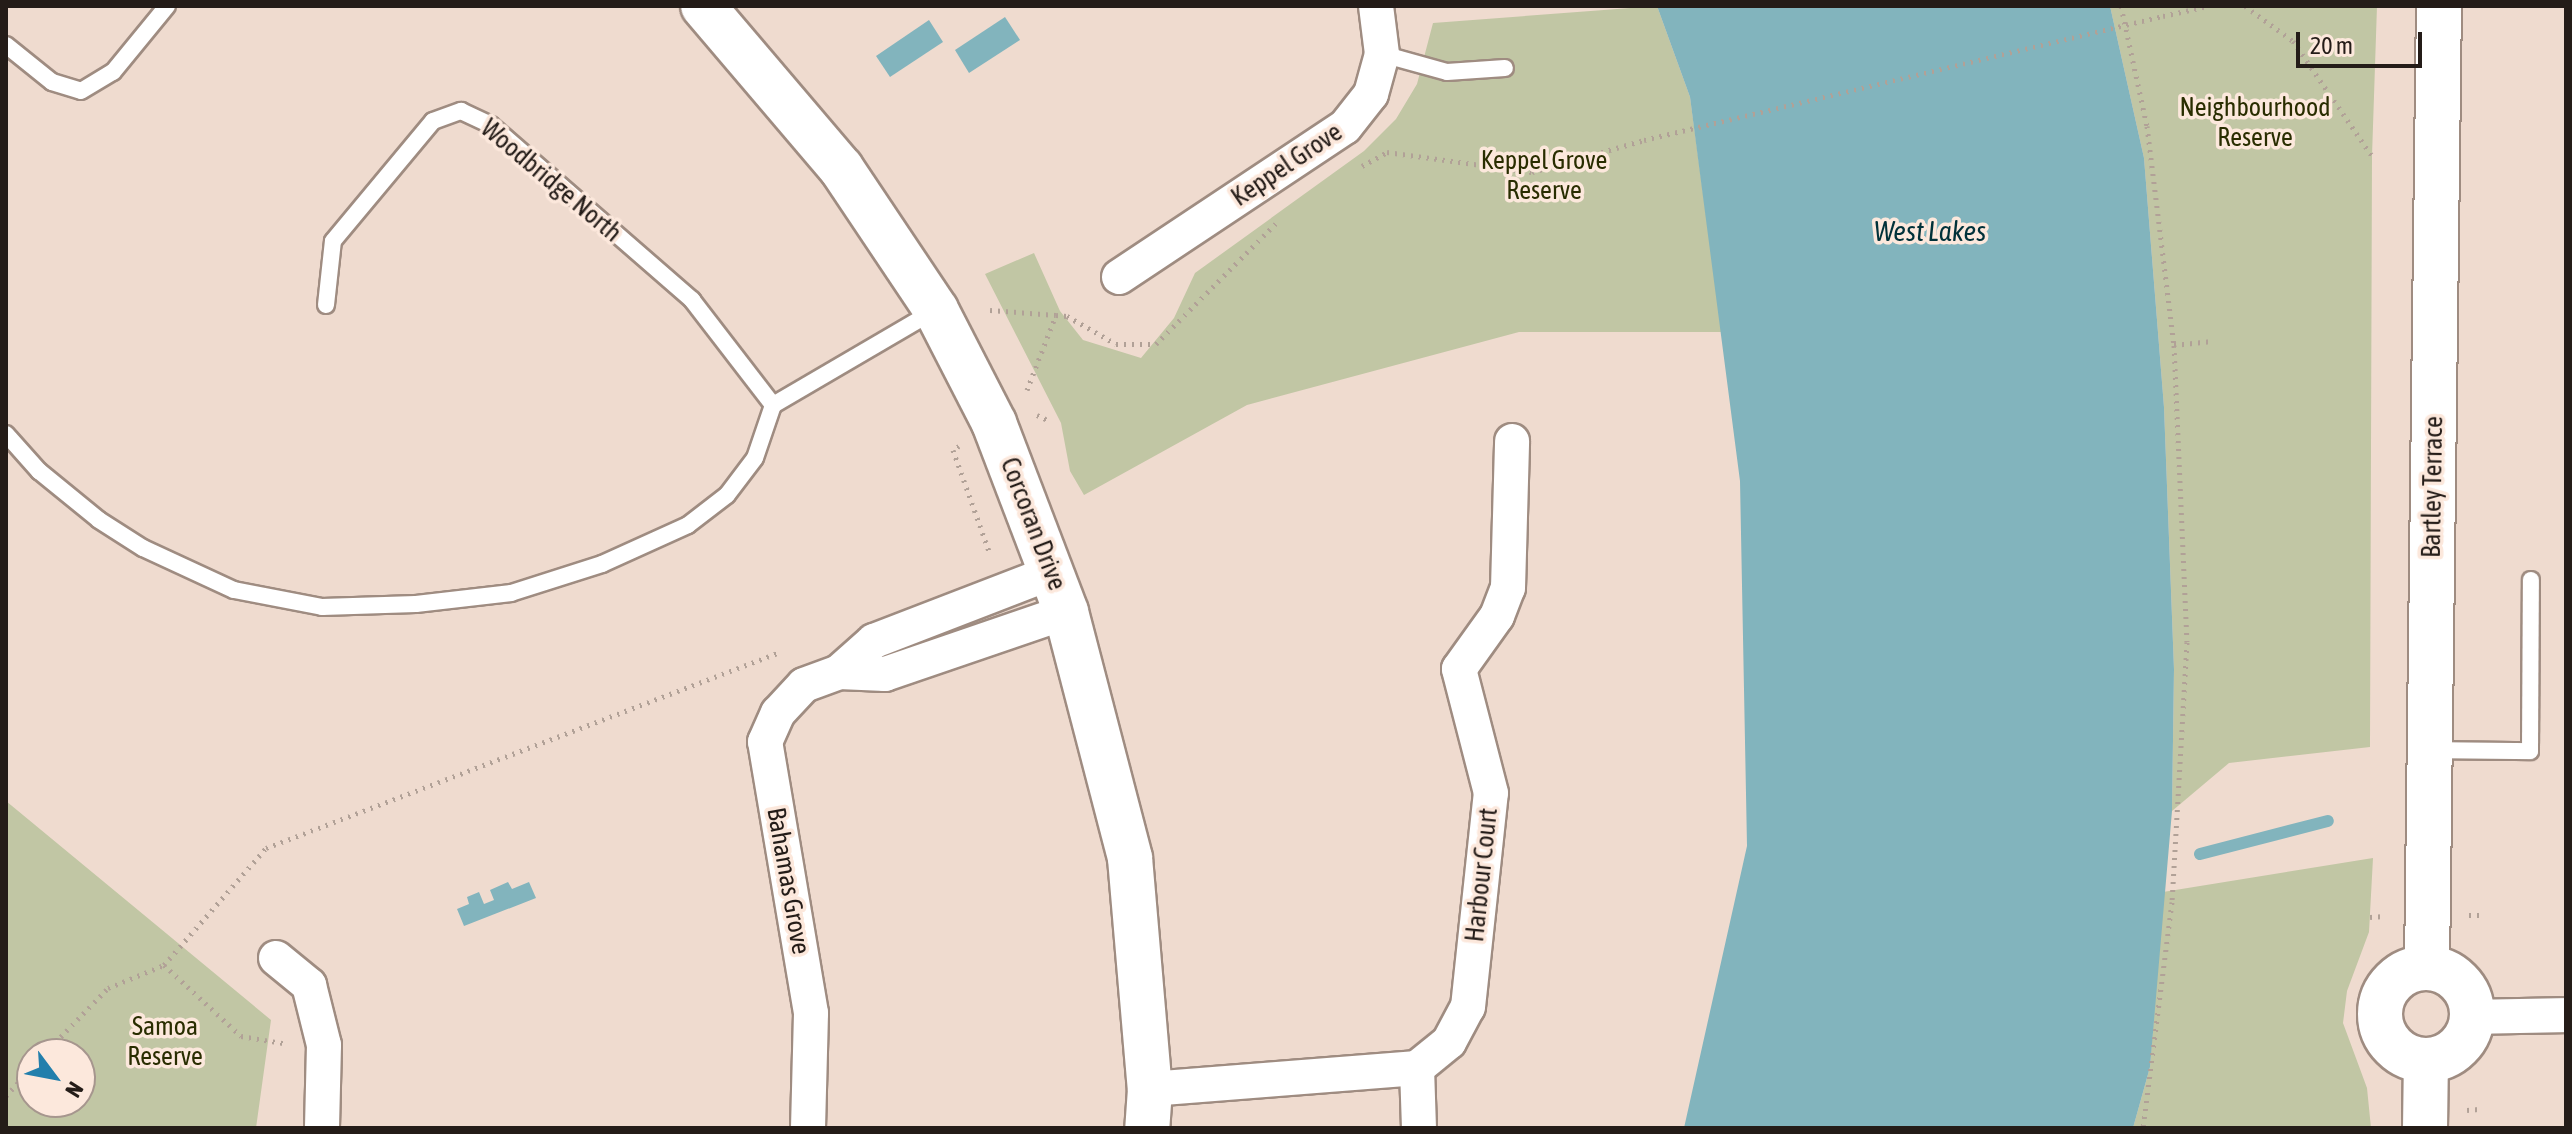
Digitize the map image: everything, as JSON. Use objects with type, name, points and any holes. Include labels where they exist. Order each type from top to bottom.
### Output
[{"type":"street","name":"Corcoran Drive","points":[[703,6],[841,168],[936,310],[994,423],[1060,592],[1130,858],[1148,1109]]},
{"type":"street","name":"Keppel Grove","points":[[1119,277],[1345,127],[1371,94],[1382,54],[1376,6]]},
{"type":"street","name":"Bartley Terrace","points":[[2427,968],[2439,6]]},
{"type":"street","name":"Harbour Court","points":[[1417,1068],[1449,1042],[1468,1007],[1491,793],[1459,669],[1497,616],[1508,588],[1512,441]]},
{"type":"street","name":"Bahamas Grove","points":[[808,1128],[811,1013],[765,742],[778,713],[804,685],[839,672],[885,674],[1060,592]]},
{"type":"street","points":[[276,958],[309,985],[324,1045],[322,1128]]},
{"type":"street","points":[[2427,968],[2455,977],[2465,988],[2473,1017],[2461,1044],[2449,1054],[2426,1060],[2405,1055],[2393,1045],[2380,1018],[2382,1003],[2398,977],[2427,968]]},
{"type":"street","points":[[2473,1017],[2566,1015]]},
{"type":"street","points":[[2425,1128],[2426,1060]]},
{"type":"street","points":[[1148,1109],[1417,1068],[1419,1128]]},
{"type":"lane","points":[[6,45],[52,82],[81,91],[113,72],[167,6]]},
{"type":"lane","points":[[1382,54],[1447,72],[1505,68]]},
{"type":"lane","name":"Woodbridge North","points":[[326,305],[333,241],[433,121],[461,111],[491,125],[692,300],[773,405]]},
{"type":"lane","points":[[6,434],[39,471],[99,520],[143,548],[234,590],[322,607],[416,604],[511,593],[602,564],[688,525],[727,495],[755,458],[773,405],[936,310]]},
{"type":"lane","points":[[2429,750],[2530,751],[2531,580]]},
{"type":"path","points":[[2121,6],[2147,126],[2174,345],[2187,642],[2172,902],[2143,1128]]},
{"type":"path","points":[[1350,172],[1387,152],[1532,172],[1644,140],[2208,6]]},
{"type":"path","points":[[2245,6],[2293,41],[2372,156]]},
{"type":"path","points":[[990,310],[1067,316],[1116,344],[1156,344],[1280,219]]},
{"type":"path","points":[[979,564],[990,554],[953,450],[1024,408],[1056,315]]},
{"type":"path","points":[[2174,345],[2210,341]]},
{"type":"path","points":[[60,1038],[108,988],[164,965],[266,848],[783,651]]},
{"type":"path","points":[[164,965],[241,1036],[324,1045]]},
{"type":"green space","name":"Keppel Grove Reserve","points":[[1657,6],[1690,97],[1722,332],[1519,332],[1247,405],[1084,495],[1070,471],[1061,423],[985,274],[1034,253],[1060,311],[1083,340],[1141,358],[1174,318],[1195,273],[1364,151],[1396,119],[1417,84],[1433,23]]},
{"type":"green space","name":"Neighbourhood Reserve","points":[[2110,6],[2377,6],[2372,156],[2370,747],[2229,763],[2172,811],[2174,669],[2164,407],[2144,158]]},
{"type":"green space","name":"Samoa Reserve","points":[[6,801],[271,1020],[256,1128],[6,1128]]},
{"type":"green space","points":[[2373,858],[2369,932],[2347,991],[2343,1023],[2367,1088],[2371,1128],[2133,1128],[2150,1067],[2163,892]]},
{"type":"water","name":"West Lakes","points":[[1657,6],[2110,6],[2144,158],[2164,407],[2174,669],[2172,811],[2150,1067],[2133,1128],[1684,1128],[1747,846],[1740,481],[1690,97]]},
{"type":"water","points":[[1005,17],[1020,40],[969,73],[955,50]]},
{"type":"water","points":[[929,20],[943,42],[890,77],[876,56]]},
{"type":"water","points":[[508,882],[512,889],[529,882],[536,898],[464,926],[457,909],[469,904],[467,897],[479,892],[484,904],[494,900],[490,890]]},
{"type":"waterway","points":[[2200,854],[2328,821]]}]
